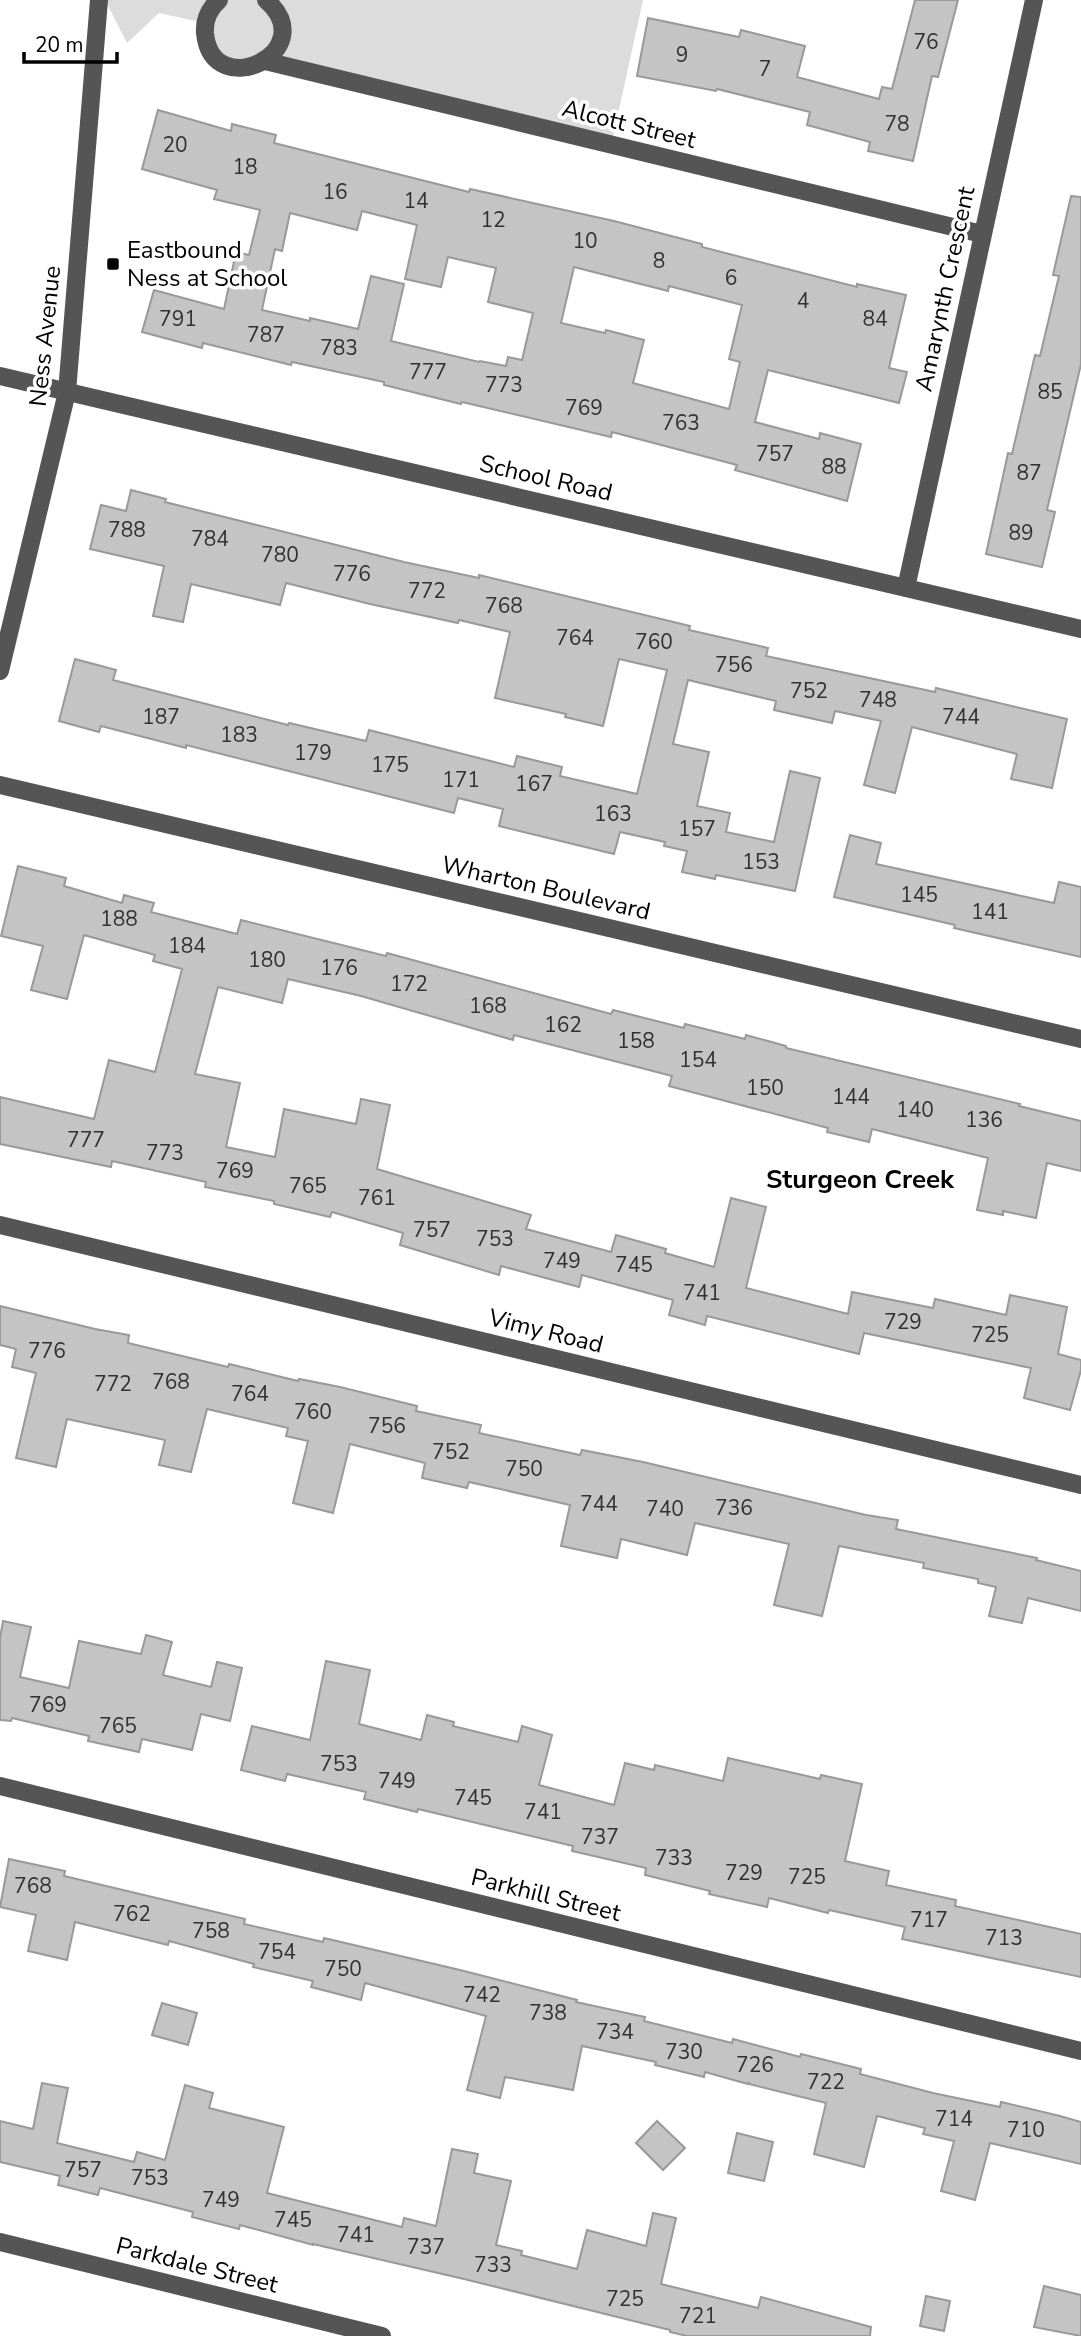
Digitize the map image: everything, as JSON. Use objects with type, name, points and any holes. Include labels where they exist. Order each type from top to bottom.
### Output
[{"type":"street","name":"Ness Avenue","points":[[0,671],[67,392],[99,0]]},
{"type":"street","name":"Alcott Street","points":[[219,0],[212,6],[205,23],[206,43],[217,59],[239,68],[252,68],[265,61],[982,234]]},
{"type":"street","points":[[265,61],[276,49],[281,28],[279,15],[266,0]]},
{"type":"street","name":"Amarynth Crescent","points":[[905,588],[1034,0]]},
{"type":"street","name":"School Road","points":[[0,376],[1081,629]]},
{"type":"street","name":"Wharton Boulevard","points":[[0,785],[1081,1039]]},
{"type":"street","name":"Vimy Road","points":[[0,1225],[1081,1485]]},
{"type":"street","name":"Parkhill Street","points":[[0,1786],[1081,2051]]},
{"type":"street","name":"Parkdale Street","points":[[0,2242],[382,2336]]},
{"type":"shaded area","points":[[105,0],[643,0],[611,146],[217,58],[205,23],[159,13],[127,43]]},
{"type":"building","points":[[915,0],[958,0],[938,77],[932,76],[913,161],[868,151],[870,142],[807,125],[810,112],[717,89],[716,91],[637,76],[648,18],[739,37],[741,30],[805,46],[797,77],[879,99],[882,87],[892,89]]},
{"type":"building","points":[[158,110],[231,131],[232,124],[276,135],[274,143],[469,192],[470,189],[614,221],[857,287],[857,284],[906,295],[889,368],[907,372],[899,403],[768,370],[755,422],[819,439],[820,433],[861,444],[847,501],[735,470],[737,465],[612,432],[611,437],[462,402],[461,404],[384,385],[384,382],[292,362],[291,365],[203,343],[202,348],[142,332],[154,290],[224,309],[236,252],[249,255],[260,210],[214,199],[217,190],[142,169]],"holes":[[[362,211],[417,225],[405,279],[441,287],[448,257],[496,268],[488,302],[533,313],[522,360],[508,357],[506,366],[391,341],[404,284],[371,276],[358,329],[262,310],[275,249],[282,251],[290,213],[357,230]],[[574,267],[668,291],[669,286],[742,305],[729,359],[740,362],[729,409],[633,383],[644,340],[606,330],[605,333],[561,323]]]},
{"type":"building","points":[[1071,196],[1081,197],[1081,364],[1047,510],[1055,512],[1042,567],[986,554],[1008,453],[1012,454],[1035,355],[1040,356],[1059,276],[1053,275]]},
{"type":"building","points":[[131,490],[166,499],[165,502],[404,562],[479,578],[479,575],[690,626],[689,630],[768,648],[766,656],[935,692],[936,688],[1067,719],[1052,788],[1011,779],[1017,754],[912,727],[895,793],[864,785],[881,721],[835,711],[832,723],[774,710],[776,701],[688,680],[673,744],[709,752],[697,806],[730,813],[726,832],[774,842],[790,771],[820,778],[795,891],[716,875],[715,879],[682,872],[687,851],[664,846],[665,842],[620,832],[614,854],[499,826],[503,809],[458,798],[454,813],[186,745],[186,748],[101,726],[99,732],[59,721],[75,659],[116,670],[113,680],[288,725],[289,723],[366,741],[369,730],[514,767],[517,756],[562,767],[560,776],[637,794],[667,670],[619,659],[603,726],[565,717],[566,714],[495,698],[510,632],[370,604],[286,583],[280,605],[191,584],[183,622],[153,616],[164,566],[90,549],[101,505],[126,511]]},
{"type":"building","points":[[850,835],[881,843],[876,864],[1054,903],[1059,882],[1081,887],[1081,957],[834,897]]},
{"type":"building","points":[[18,866],[66,878],[64,886],[122,903],[124,895],[154,903],[151,912],[237,934],[241,920],[386,956],[387,953],[611,1014],[613,1010],[684,1028],[685,1024],[745,1039],[746,1035],[786,1048],[1081,1121],[1081,1171],[1047,1163],[1036,1218],[1003,1211],[1003,1215],[977,1210],[988,1158],[872,1129],[869,1142],[827,1132],[828,1128],[669,1086],[672,1076],[514,1035],[513,1040],[361,996],[288,979],[282,1003],[218,987],[195,1074],[240,1083],[226,1147],[275,1157],[284,1109],[356,1124],[361,1099],[390,1105],[377,1169],[531,1215],[526,1229],[611,1252],[616,1235],[666,1249],[665,1253],[714,1267],[731,1198],[766,1207],[746,1288],[848,1314],[852,1292],[933,1308],[935,1299],[1006,1315],[1010,1295],[1067,1307],[1058,1354],[1081,1360],[1081,1370],[1070,1410],[1024,1398],[1031,1368],[864,1333],[859,1354],[707,1316],[705,1325],[669,1315],[673,1300],[582,1275],[579,1287],[501,1266],[499,1275],[400,1245],[403,1233],[332,1212],[330,1217],[274,1204],[274,1201],[205,1187],[206,1182],[112,1161],[111,1167],[0,1144],[0,1097],[94,1119],[109,1060],[155,1072],[182,969],[153,961],[155,955],[84,935],[67,999],[31,990],[43,946],[1,936]]},
{"type":"building","points":[[0,1306],[129,1335],[128,1343],[228,1367],[229,1364],[417,1406],[416,1411],[481,1425],[479,1433],[580,1455],[582,1450],[643,1462],[866,1515],[898,1520],[896,1529],[1037,1558],[1036,1560],[1081,1571],[1081,1611],[1028,1598],[1022,1623],[989,1616],[996,1587],[978,1583],[978,1579],[923,1568],[924,1563],[839,1546],[822,1616],[774,1605],[789,1544],[695,1523],[687,1555],[621,1539],[617,1558],[561,1546],[570,1505],[469,1482],[467,1488],[422,1478],[425,1463],[350,1444],[333,1513],[293,1503],[308,1441],[286,1436],[288,1428],[207,1409],[191,1472],[159,1465],[165,1440],[67,1419],[56,1467],[16,1458],[36,1373],[12,1367],[16,1349],[0,1345]]},
{"type":"building","points":[[3,1621],[31,1627],[20,1677],[69,1688],[79,1641],[141,1654],[146,1635],[172,1642],[163,1675],[211,1687],[217,1662],[242,1668],[230,1721],[201,1714],[192,1750],[142,1739],[139,1752],[88,1741],[89,1736],[12,1718],[11,1721],[0,1720],[0,1638]]},
{"type":"building","points":[[326,1661],[370,1670],[359,1724],[421,1740],[427,1715],[454,1722],[453,1726],[518,1742],[522,1726],[552,1735],[539,1785],[614,1805],[625,1763],[654,1770],[655,1765],[723,1781],[728,1758],[820,1779],[821,1775],[862,1784],[845,1861],[889,1871],[886,1885],[956,1900],[955,1906],[1081,1934],[1081,1977],[902,1939],[905,1927],[829,1910],[828,1913],[769,1898],[767,1907],[709,1894],[710,1891],[645,1875],[646,1868],[572,1851],[573,1846],[364,1799],[366,1792],[287,1774],[285,1781],[241,1770],[252,1726],[310,1740]]},
{"type":"building","points":[[9,1859],[65,1871],[64,1876],[245,1919],[244,1924],[323,1942],[324,1938],[645,2017],[644,2021],[732,2043],[733,2039],[800,2057],[801,2054],[861,2069],[860,2074],[933,2093],[1000,2107],[1001,2102],[1060,2116],[1081,2122],[1081,2164],[990,2143],[975,2200],[941,2191],[954,2141],[923,2134],[925,2128],[877,2116],[864,2167],[814,2154],[826,2103],[749,2082],[748,2084],[705,2072],[704,2077],[655,2065],[656,2062],[582,2046],[573,2090],[505,2077],[500,2098],[467,2090],[486,2016],[365,1983],[361,2000],[311,1987],[313,1981],[253,1967],[254,1964],[169,1941],[168,1945],[75,1922],[67,1960],[28,1951],[36,1915],[0,1907]]},
{"type":"building","points":[[162,2003],[197,2013],[188,2045],[152,2035]]},
{"type":"building","points":[[42,2083],[68,2088],[57,2143],[134,2162],[137,2152],[165,2160],[185,2085],[213,2093],[209,2108],[284,2127],[267,2193],[402,2227],[404,2218],[436,2226],[452,2149],[478,2154],[474,2173],[511,2181],[496,2245],[522,2251],[521,2255],[577,2269],[587,2230],[646,2246],[653,2213],[676,2218],[661,2284],[758,2308],[761,2297],[871,2327],[870,2336],[687,2336],[240,2225],[239,2229],[192,2217],[193,2212],[100,2188],[98,2195],[58,2185],[60,2176],[0,2162],[0,2121],[33,2129]]},
{"type":"building","points":[[657,2121],[685,2148],[663,2170],[636,2143]]},
{"type":"building","points":[[737,2133],[773,2142],[764,2181],[728,2173]]},
{"type":"building","points":[[1044,2286],[1081,2295],[1081,2336],[1034,2327]]},
{"type":"building","points":[[926,2296],[950,2301],[944,2331],[920,2326]]},
{"type":"place","name":"Eastbound Ness at School","points":[[113,264]]},
{"type":"district","name":"Sturgeon Creek","points":[[860,1179]]}]
